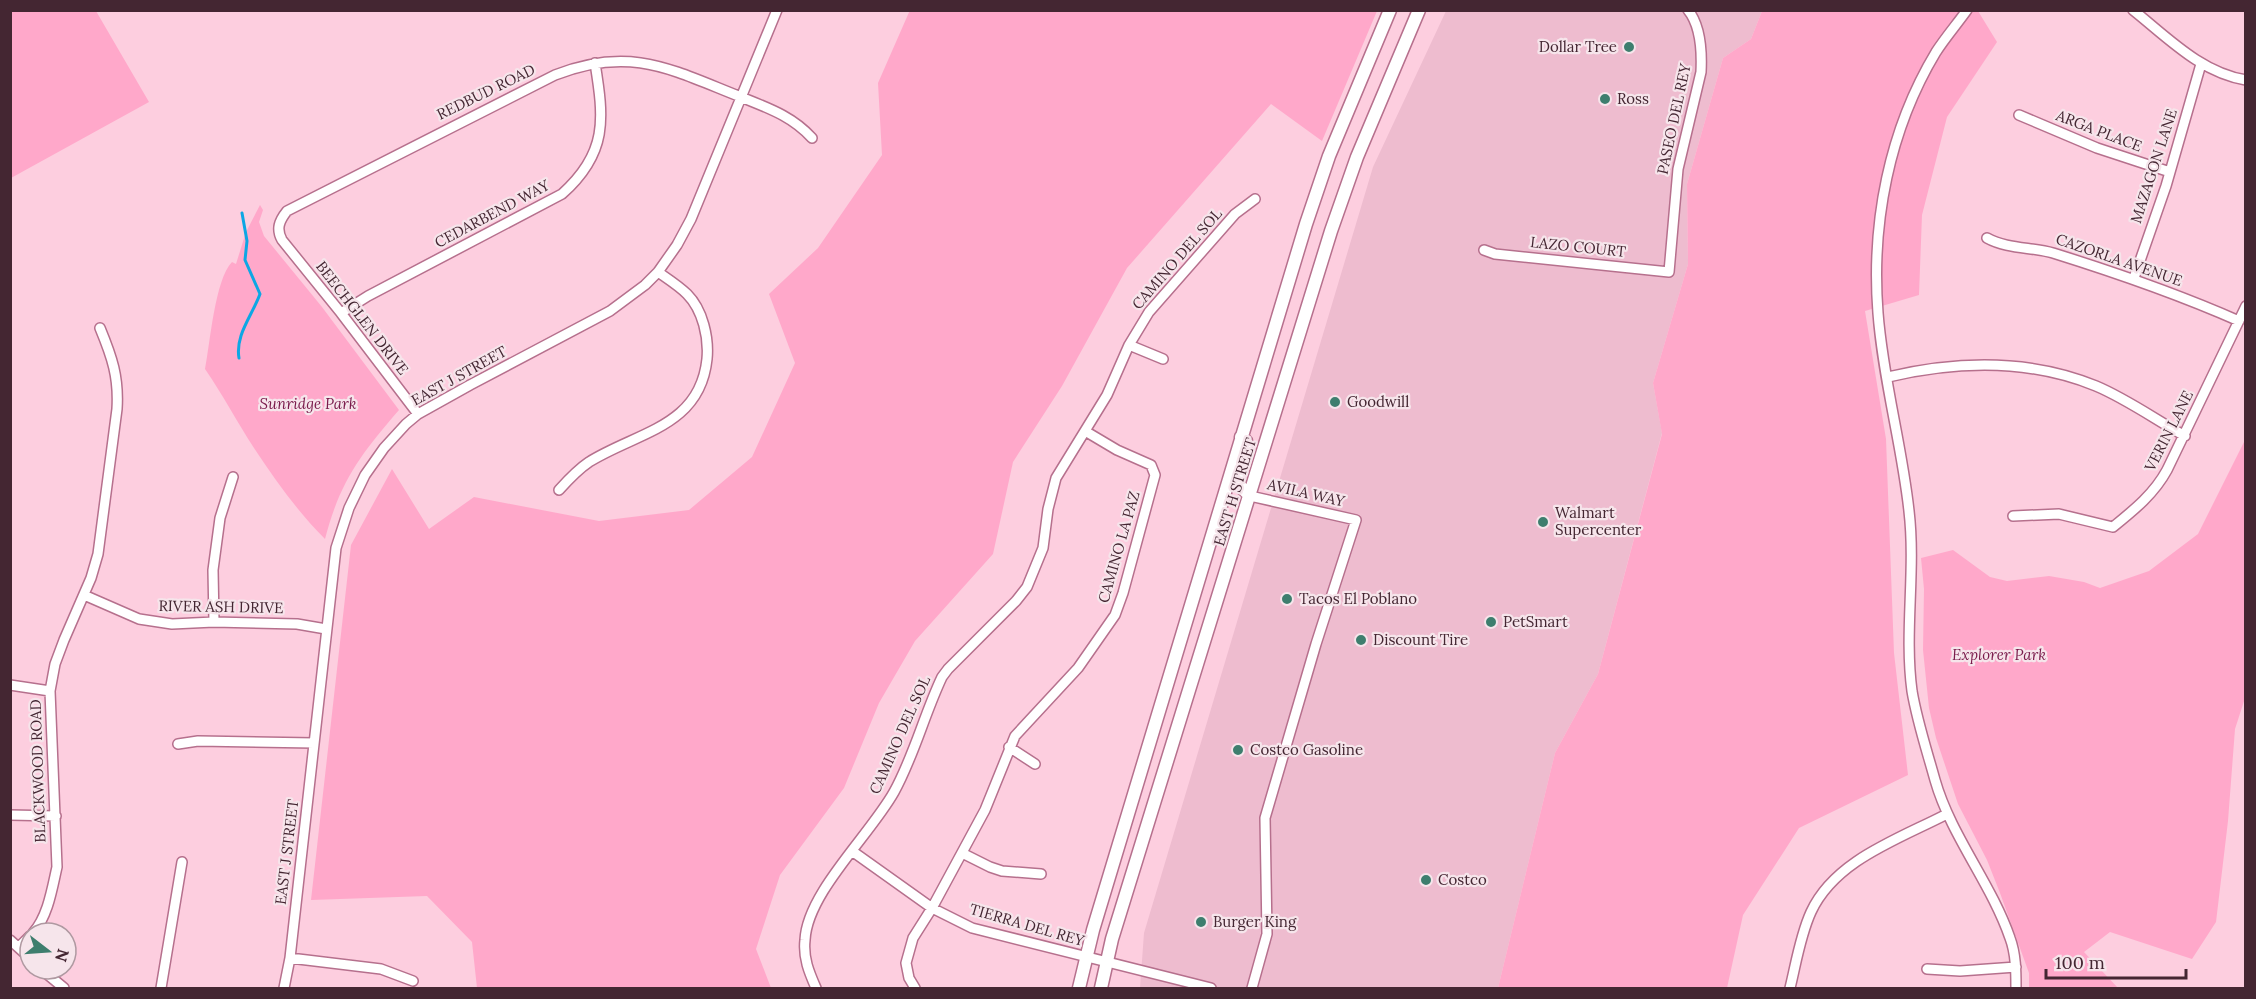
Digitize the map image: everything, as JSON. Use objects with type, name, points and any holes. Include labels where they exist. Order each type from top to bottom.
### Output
[{"type":"main road","name":"EAST H STREET","points":[[1079,988],[1240,437],[1306,224],[1329,156],[1390,10]]},
{"type":"main road","name":"EAST H STREET","points":[[1101,988],[1106,962],[1331,231],[1357,157],[1419,10]]},
{"type":"main road","points":[[1240,437],[1246,441],[1246,445],[1238,478],[1239,485],[1250,496]]},
{"type":"street","name":"EAST J STREET","points":[[284,988],[290,958],[336,548],[353,496],[384,448],[418,414],[610,311],[645,285],[658,272],[677,245],[691,219],[777,10]]},
{"type":"street","name":"PASEO DEL REY","points":[[1669,272],[1677,170],[1701,72],[1702,56],[1698,30],[1688,10]]},
{"type":"street","points":[[1966,10],[1936,52],[1909,105],[1885,184],[1875,262],[1878,315],[1909,512],[1912,691],[1921,733],[1947,814],[1983,880],[2011,939],[2016,967],[2016,988]]},
{"type":"street","points":[[2133,10],[2201,64],[2230,78],[2246,80]]},
{"type":"street","name":"REDBUD ROAD","points":[[282,240],[278,225],[287,211],[555,75],[595,63],[629,61],[658,65],[709,83],[798,123],[812,138]]},
{"type":"street","name":"CEDARBEND WAY","points":[[341,313],[368,296],[562,194],[570,187],[591,159],[601,129],[602,109],[595,63]]},
{"type":"street","name":"MAZAGON LANE","points":[[2134,278],[2170,172],[2201,64]]},
{"type":"street","name":"ARGA PLACE","points":[[2019,115],[2097,148],[2170,172]]},
{"type":"street","name":"CAMINO DEL SOL","points":[[816,988],[808,970],[805,952],[807,922],[815,903],[879,815],[894,790],[942,677],[1016,601],[1032,578],[1043,548],[1054,484],[1107,395],[1129,345],[1149,312],[1235,214],[1255,199]]},
{"type":"street","name":"CAZORLA AVENUE","points":[[1987,238],[1995,243],[2045,250],[2134,278],[2239,321]]},
{"type":"street","name":"BEECHGLEN DRIVE","points":[[282,240],[418,414]]},
{"type":"street","name":"LAZO COURT","points":[[1484,250],[1495,254],[1669,272]]},
{"type":"street","points":[[559,490],[590,462],[675,419],[691,402],[700,385],[707,355],[703,323],[688,295],[658,272]]},
{"type":"street","name":"VERIN LANE","points":[[2013,516],[2059,514],[2113,527],[2137,508],[2159,485],[2185,436],[2246,306]]},
{"type":"street","name":"BLACKWOOD ROAD","points":[[40,921],[51,894],[57,867],[50,691],[61,648],[84,595],[98,554],[117,409],[118,389],[115,364],[100,328]]},
{"type":"street","points":[[1129,345],[1163,359]]},
{"type":"street","points":[[1888,377],[1919,370],[2007,365],[2040,370],[2098,387],[2185,436]]},
{"type":"street","name":"CAMINO LA PAZ","points":[[915,988],[907,971],[907,956],[914,935],[932,908],[985,810],[1009,747],[1023,726],[1078,668],[1115,615],[1122,597],[1155,475],[1151,465],[1117,450],[1085,431]]},
{"type":"street","points":[[214,622],[213,570],[219,518],[233,477]]},
{"type":"street","name":"AVILA WAY","points":[[1250,496],[1356,520],[1316,644],[1265,818],[1267,934],[1252,988]]},
{"type":"street","name":"RIVER ASH DRIVE","points":[[84,595],[144,620],[172,624],[214,622],[297,624],[326,629]]},
{"type":"street","points":[[10,685],[50,691]]},
{"type":"street","points":[[178,744],[198,741],[314,743]]},
{"type":"street","points":[[1009,747],[1035,764]]},
{"type":"street","points":[[1790,988],[1810,915],[1819,897],[1833,880],[1860,859],[1947,814]]},
{"type":"street","points":[[10,816],[56,816]]},
{"type":"street","name":"TIERRA DEL REY","points":[[852,851],[932,908],[972,928],[1211,988]]},
{"type":"street","points":[[962,853],[1002,871],[1041,874]]},
{"type":"street","points":[[161,988],[182,862]]},
{"type":"street","points":[[290,958],[381,969],[413,981]]},
{"type":"street","points":[[1927,969],[1960,971],[2016,967]]},
{"type":"shaded area","points":[[1446,11],[1762,11],[1751,39],[1723,58],[1687,184],[1688,264],[1653,383],[1662,433],[1598,674],[1555,753],[1498,988],[1140,988],[1144,933],[1373,167]]},
{"type":"green space","points":[[11,10],[96,11],[149,102],[11,178]]},
{"type":"green space","points":[[910,10],[1377,11],[1322,141],[1271,104],[1127,268],[1062,386],[1013,462],[993,554],[915,641],[879,703],[844,788],[780,875],[756,949],[771,988],[477,988],[472,942],[427,896],[311,900],[351,545],[392,469],[429,529],[474,497],[599,521],[689,510],[752,457],[795,363],[769,294],[818,248],[882,155],[878,83]]},
{"type":"green space","points":[[1762,11],[1978,11],[1997,42],[1947,117],[1922,215],[1919,295],[1865,311],[1886,439],[1894,653],[1908,775],[1799,828],[1743,915],[1727,988],[1498,988],[1555,753],[1598,674],[1662,434],[1653,383],[1688,264],[1687,184],[1723,58],[1751,39]]},
{"type":"green space","name":"Sunridge Park","points":[[260,205],[263,210],[259,222],[264,236],[322,307],[399,410],[353,469],[338,501],[325,539],[296,507],[270,472],[205,369],[221,282],[232,262],[236,264],[246,232]]},
{"type":"green space","name":"Explorer Park","points":[[2245,440],[2245,698],[2235,729],[2228,821],[2216,922],[2192,959],[2110,932],[2084,952],[2118,988],[2029,988],[2029,973],[2000,893],[1987,860],[1958,804],[1936,738],[1929,708],[1923,650],[1924,589],[1921,558],[1953,550],[1990,577],[2007,581],[2049,576],[2084,582],[2100,588],[2149,571],[2198,534]]},
{"type":"waterway","points":[[239,358],[239,341],[260,294],[245,260],[247,241],[242,213]]},
{"type":"place","name":"Dollar Tree","points":[[1629,47]]},
{"type":"place","name":"Ross","points":[[1605,99]]},
{"type":"place","name":"Goodwill","points":[[1335,402]]},
{"type":"place","name":"Walmart Supercenter","points":[[1543,522]]},
{"type":"place","name":"Tacos El Poblano","points":[[1287,599]]},
{"type":"place","name":"PetSmart","points":[[1491,622]]},
{"type":"place","name":"Discount Tire","points":[[1361,640]]},
{"type":"place","name":"Costco Gasoline","points":[[1238,750]]},
{"type":"place","name":"Costco","points":[[1426,880]]},
{"type":"place","name":"Burger King","points":[[1201,922]]}]
